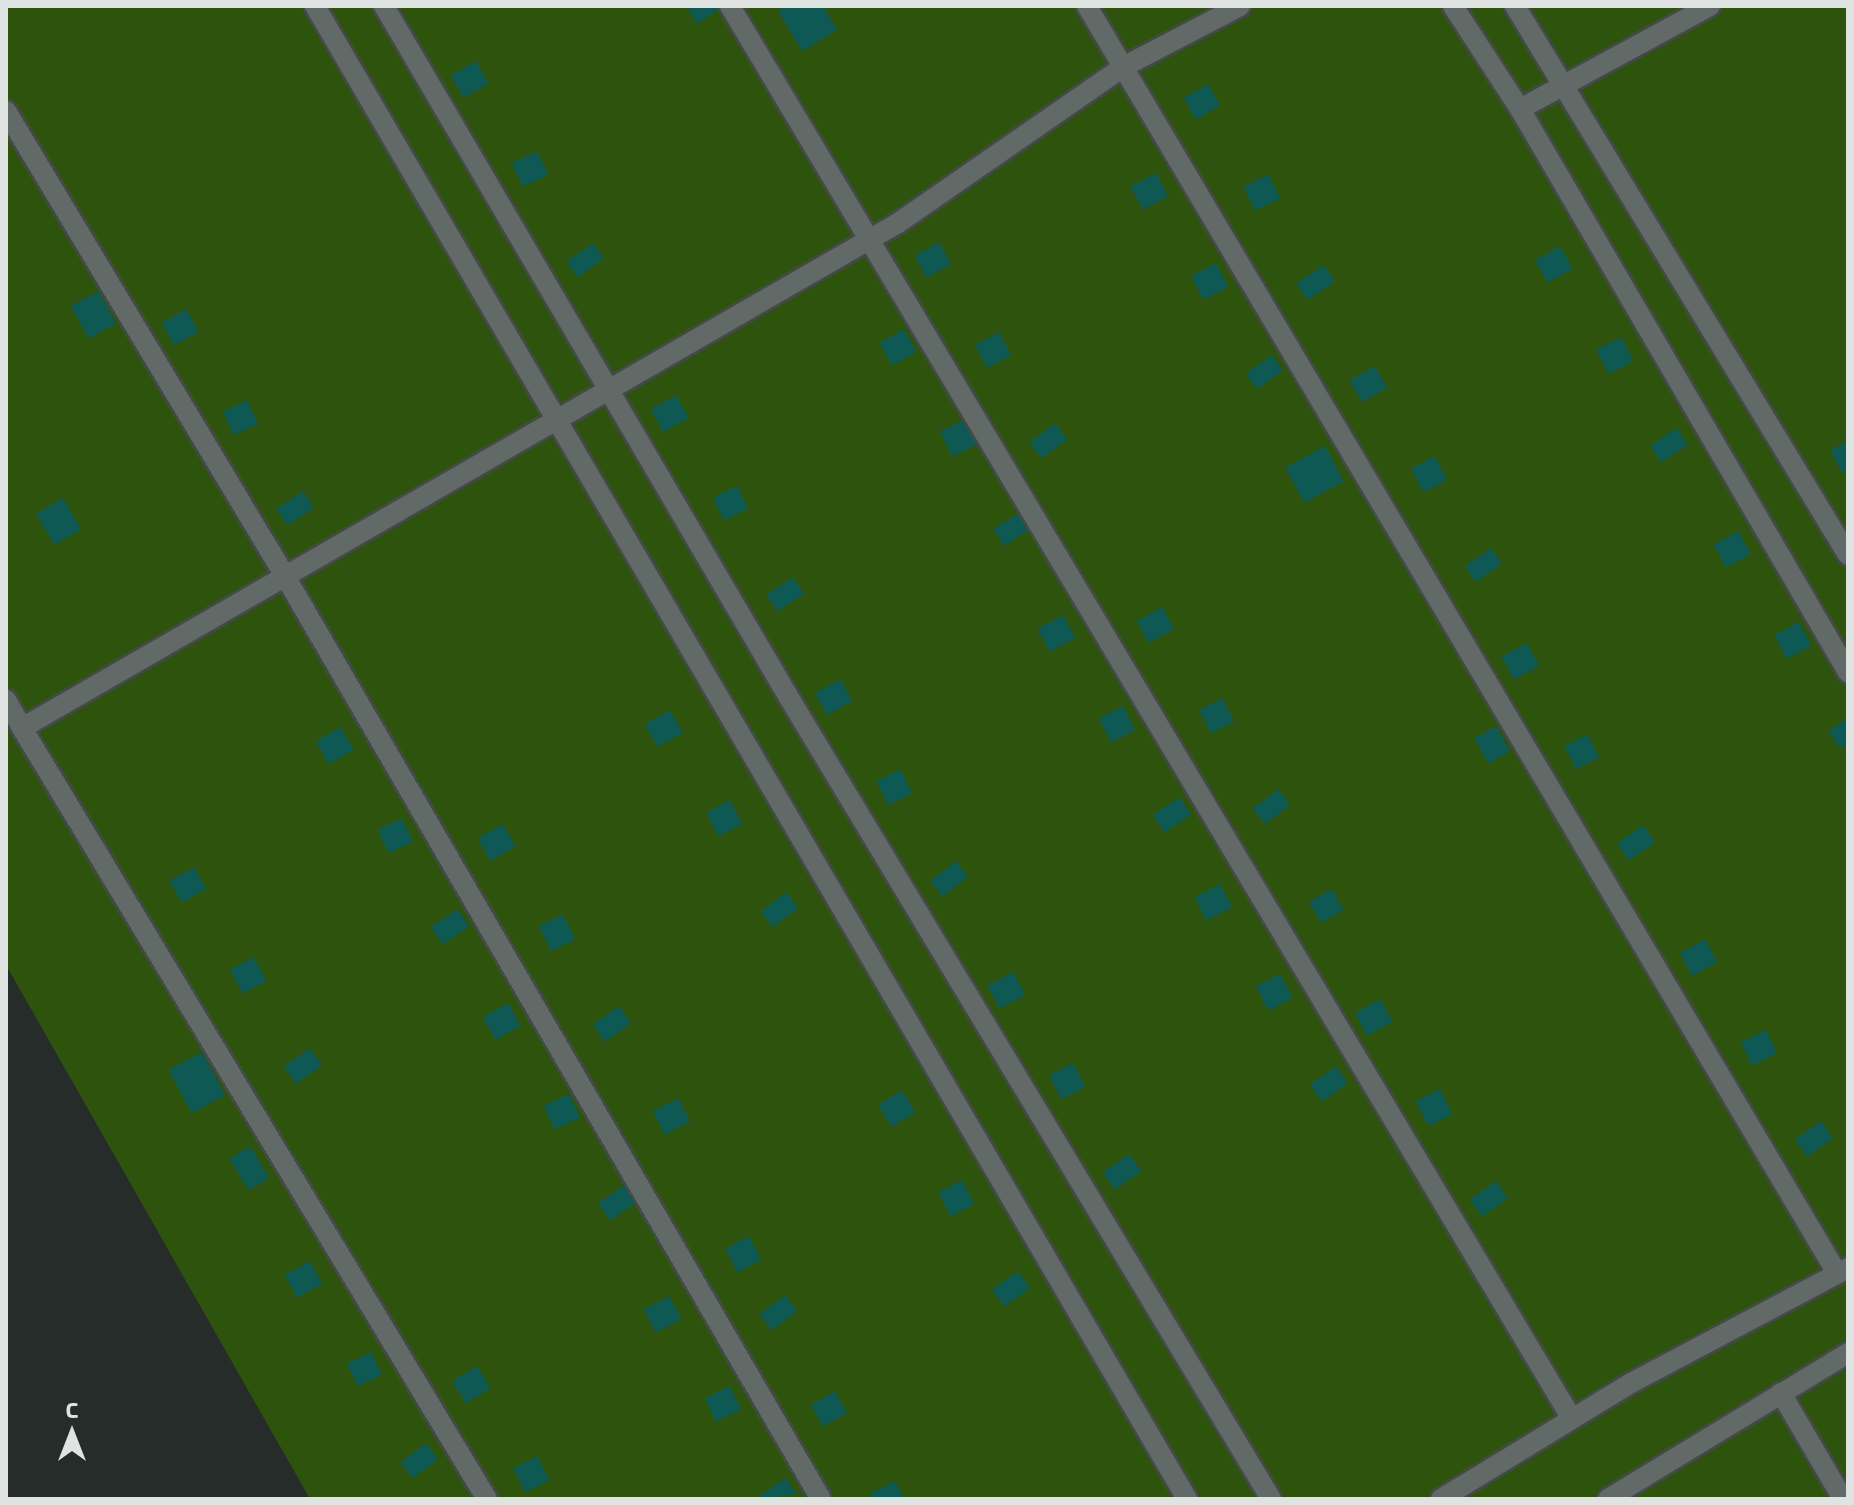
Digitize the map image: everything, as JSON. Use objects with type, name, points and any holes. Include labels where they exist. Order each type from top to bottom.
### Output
[{"type":"lane","points":[[315,6],[554,422],[1187,1499]]},
{"type":"lane","points":[[384,6],[609,391],[1271,1499]]},
{"type":"lane","points":[[730,6],[1572,1419]]},
{"type":"lane","points":[[1087,6],[1843,1270],[1572,1419],[1441,1499]]},
{"type":"lane","points":[[22,728],[870,240],[1123,67],[1240,6]]},
{"type":"lane","points":[[1453,6],[1520,109],[1848,672]]},
{"type":"lane","points":[[1515,6],[1848,555]]},
{"type":"lane","points":[[1520,109],[1710,6]]},
{"type":"lane","points":[[6,111],[285,576],[821,1499]]},
{"type":"lane","points":[[6,700],[487,1499]]},
{"type":"lane","points":[[1608,1499],[1848,1353]]},
{"type":"lane","points":[[1781,1393],[1843,1499]]},
{"type":"green space","points":[[6,6],[1848,6],[1848,1499],[310,1499],[6,965]]},
{"type":"building","points":[[687,6],[723,6],[697,24]]},
{"type":"building","points":[[786,6],[823,6],[837,30],[802,51],[778,11]]},
{"type":"building","points":[[476,61],[489,84],[463,98],[451,75]]},
{"type":"building","points":[[1208,84],[1220,106],[1196,119],[1184,98]]},
{"type":"building","points":[[537,151],[548,175],[523,186],[512,163]]},
{"type":"building","points":[[1156,173],[1168,196],[1143,210],[1130,187]]},
{"type":"building","points":[[1268,174],[1280,198],[1255,211],[1243,187]]},
{"type":"building","points":[[939,242],[951,264],[927,277],[915,256]]},
{"type":"building","points":[[593,243],[604,259],[578,277],[567,261]]},
{"type":"building","points":[[1560,246],[1573,269],[1547,283],[1535,260]]},
{"type":"building","points":[[1216,263],[1228,287],[1203,300],[1191,276]]},
{"type":"building","points":[[1324,265],[1335,282],[1307,300],[1296,283]]},
{"type":"building","points":[[98,291],[116,323],[89,338],[71,306]]},
{"type":"building","points":[[186,309],[199,332],[174,345],[162,323]]},
{"type":"building","points":[[904,329],[917,352],[892,365],[880,343]]},
{"type":"building","points":[[999,332],[1011,355],[987,368],[975,345]]},
{"type":"building","points":[[1621,337],[1633,361],[1608,374],[1596,350]]},
{"type":"building","points":[[1272,355],[1283,371],[1257,389],[1246,373]]},
{"type":"building","points":[[1375,366],[1387,388],[1362,402],[1350,380]]},
{"type":"building","points":[[676,395],[689,418],[663,432],[651,409]]},
{"type":"building","points":[[247,400],[258,424],[234,435],[223,411]]},
{"type":"building","points":[[965,419],[977,444],[952,456],[940,431]]},
{"type":"building","points":[[1055,423],[1067,439],[1041,458],[1029,442]]},
{"type":"building","points":[[1677,428],[1688,445],[1661,462],[1650,445]]},
{"type":"building","points":[[1848,441],[1848,470],[1842,473],[1830,450]]},
{"type":"building","points":[[1325,446],[1344,481],[1304,502],[1285,467]]},
{"type":"building","points":[[1435,456],[1447,480],[1423,492],[1411,468]]},
{"type":"building","points":[[737,486],[748,508],[724,520],[713,498]]},
{"type":"building","points":[[303,491],[314,508],[287,525],[276,508]]},
{"type":"building","points":[[63,498],[81,529],[54,545],[36,514]]},
{"type":"building","points":[[1021,511],[1032,528],[1004,546],[993,529]]},
{"type":"building","points":[[1738,531],[1751,554],[1726,567],[1714,545]]},
{"type":"building","points":[[1491,548],[1502,564],[1476,582],[1465,566]]},
{"type":"building","points":[[793,577],[804,594],[777,611],[766,594]]},
{"type":"building","points":[[1162,607],[1174,629],[1149,643],[1137,621]]},
{"type":"building","points":[[1063,615],[1075,638],[1050,652],[1037,629]]},
{"type":"building","points":[[1799,622],[1811,646],[1786,659],[1774,635]]},
{"type":"building","points":[[1527,643],[1539,666],[1514,680],[1501,657]]},
{"type":"building","points":[[840,679],[852,701],[827,715],[815,693]]},
{"type":"building","points":[[1222,698],[1234,721],[1211,733],[1199,710]]},
{"type":"building","points":[[1123,706],[1135,730],[1111,742],[1099,718]]},
{"type":"building","points":[[670,710],[683,733],[657,747],[645,724]]},
{"type":"building","points":[[1848,718],[1848,743],[1840,748],[1828,731]]},
{"type":"building","points":[[1496,726],[1510,751],[1488,763],[1474,738]]},
{"type":"building","points":[[341,727],[354,750],[328,764],[316,741]]},
{"type":"building","points":[[1587,734],[1599,757],[1576,769],[1564,746]]},
{"type":"building","points":[[900,769],[912,793],[888,805],[876,781]]},
{"type":"building","points":[[1278,789],[1290,805],[1264,824],[1252,808]]},
{"type":"building","points":[[1179,797],[1191,814],[1165,833],[1153,815]]},
{"type":"building","points":[[730,800],[742,824],[718,836],[706,812]]},
{"type":"building","points":[[402,818],[413,842],[389,853],[378,829]]},
{"type":"building","points":[[503,824],[516,847],[490,861],[478,838]]},
{"type":"building","points":[[1643,825],[1655,842],[1629,861],[1617,843]]},
{"type":"building","points":[[956,861],[968,877],[942,896],[930,880]]},
{"type":"building","points":[[194,867],[206,889],[182,902],[170,881]]},
{"type":"building","points":[[1220,884],[1232,907],[1207,921],[1194,898]]},
{"type":"building","points":[[1332,889],[1343,910],[1320,922],[1309,901]]},
{"type":"building","points":[[786,892],[798,908],[772,927],[760,911]]},
{"type":"building","points":[[457,909],[469,926],[443,945],[431,927]]},
{"type":"building","points":[[563,914],[575,939],[551,951],[539,926]]},
{"type":"building","points":[[1705,939],[1718,962],[1692,976],[1680,953]]},
{"type":"building","points":[[254,957],[266,981],[242,993],[230,969]]},
{"type":"building","points":[[1013,972],[1025,995],[1000,1009],[987,986]]},
{"type":"building","points":[[1280,974],[1292,998],[1268,1010],[1256,986]]},
{"type":"building","points":[[1380,999],[1393,1022],[1367,1036],[1355,1013]]},
{"type":"building","points":[[508,1003],[521,1026],[495,1040],[483,1017]]},
{"type":"building","points":[[619,1006],[631,1023],[605,1042],[593,1024]]},
{"type":"building","points":[[1766,1030],[1777,1054],[1752,1065],[1741,1042]]},
{"type":"building","points":[[310,1048],[322,1065],[296,1084],[284,1066]]},
{"type":"building","points":[[202,1052],[225,1095],[191,1113],[168,1070]]},
{"type":"building","points":[[1073,1063],[1085,1087],[1061,1099],[1049,1075]]},
{"type":"building","points":[[1336,1066],[1348,1083],[1322,1102],[1310,1084]]},
{"type":"building","points":[[1440,1089],[1452,1114],[1428,1126],[1416,1101]]},
{"type":"building","points":[[902,1090],[915,1112],[891,1127],[878,1104]]},
{"type":"building","points":[[569,1094],[580,1118],[555,1129],[544,1106]]},
{"type":"building","points":[[678,1098],[690,1121],[665,1135],[652,1112]]},
{"type":"building","points":[[1821,1121],[1833,1138],[1807,1157],[1795,1139]]},
{"type":"building","points":[[250,1146],[269,1178],[248,1190],[229,1158]]},
{"type":"building","points":[[1129,1154],[1141,1171],[1115,1190],[1103,1172]]},
{"type":"building","points":[[962,1180],[974,1204],[950,1216],[938,1192]]},
{"type":"building","points":[[1496,1181],[1508,1198],[1482,1217],[1470,1199]]},
{"type":"building","points":[[624,1185],[636,1202],[610,1221],[598,1203]]},
{"type":"building","points":[[749,1236],[761,1260],[737,1272],[725,1248]]},
{"type":"building","points":[[310,1261],[322,1284],[297,1298],[284,1275]]},
{"type":"building","points":[[1018,1271],[1030,1288],[1004,1307],[992,1289]]},
{"type":"building","points":[[785,1295],[797,1311],[771,1330],[759,1314]]},
{"type":"building","points":[[669,1296],[681,1319],[656,1333],[643,1310]]},
{"type":"building","points":[[371,1352],[382,1374],[358,1386],[347,1364]]},
{"type":"building","points":[[477,1366],[490,1388],[466,1403],[452,1381]]},
{"type":"building","points":[[730,1386],[741,1410],[716,1421],[705,1398]]},
{"type":"building","points":[[835,1391],[847,1413],[823,1426],[811,1405]]},
{"type":"building","points":[[426,1443],[438,1459],[412,1478],[400,1462]]},
{"type":"building","points":[[537,1456],[549,1480],[525,1492],[513,1468]]},
{"type":"building","points":[[785,1478],[797,1494],[761,1499],[759,1496]]},
{"type":"building","points":[[895,1481],[904,1499],[873,1499],[870,1493]]}]
